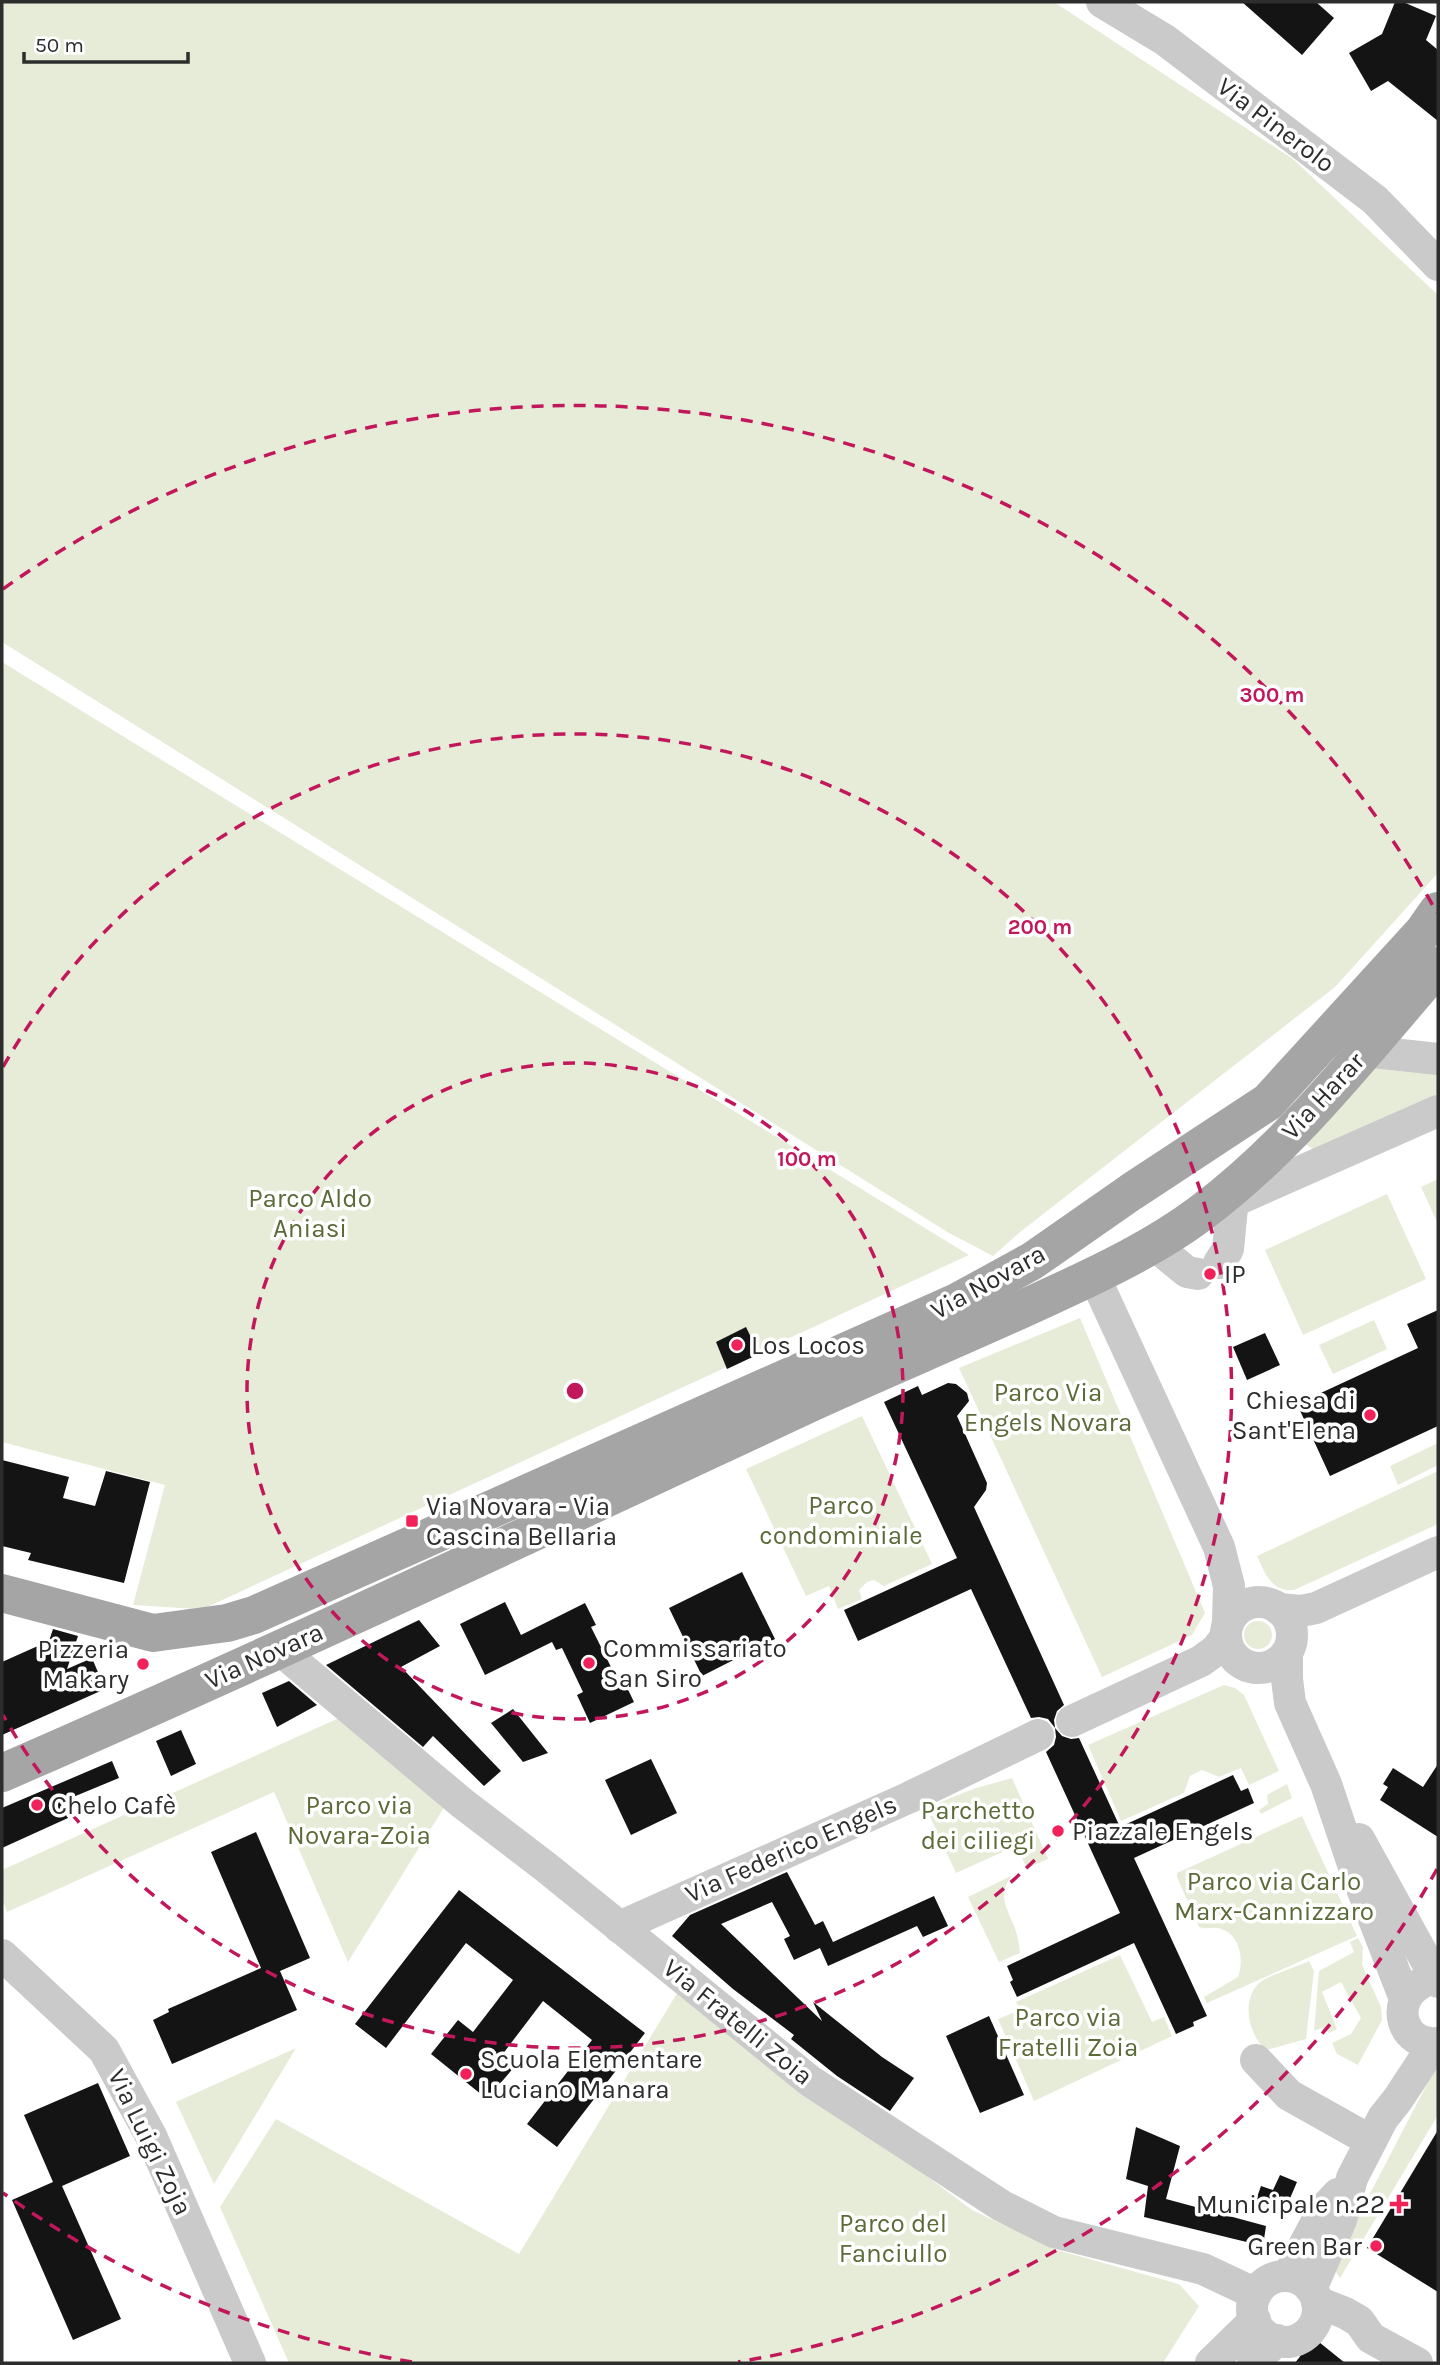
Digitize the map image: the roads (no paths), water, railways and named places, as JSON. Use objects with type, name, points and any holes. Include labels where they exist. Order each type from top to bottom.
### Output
[{"type":"main road","name":"Via Harar","points":[[1320,1047],[1424,931],[1438,911]]},
{"type":"main road","name":"Via Harar","points":[[1197,1216],[1234,1195],[1438,966]]},
{"type":"main road","name":"Via Novara","points":[[153,1633],[227,1623],[254,1615],[959,1301],[1032,1261],[1268,1102],[1320,1047]]},
{"type":"main road","points":[[1032,1261],[1065,1266],[1094,1276],[1094,1254],[1147,1212],[1268,1102]]},
{"type":"main road","name":"Via Novara","points":[[2,1773],[1094,1276],[1197,1216]]},
{"type":"main road","points":[[2,1593],[153,1633],[173,1657],[176,1673],[161,1701]]},
{"type":"street","name":"Via Pinerolo","points":[[1102,2],[1140,11],[1165,40],[1375,200],[1438,264]]},
{"type":"street","points":[[1320,1047],[1438,1059]]},
{"type":"street","points":[[1153,1244],[1187,1272],[1209,1268],[1228,1249],[1234,1195],[1438,1111]]},
{"type":"street","points":[[1094,1276],[1219,1547],[1244,1584],[1287,1617],[1291,1627],[1287,1679],[1294,1714]]},
{"type":"street","points":[[328,1639],[1039,1316]]},
{"type":"street","points":[[508,1501],[526,1535]]},
{"type":"street","points":[[1219,1547],[1228,1586],[1228,1649],[1234,1658],[1253,1669],[1278,1691],[1294,1714],[1326,1784],[1356,1873],[1405,1998]]},
{"type":"street","points":[[1072,1721],[1201,1661],[1216,1650],[1238,1609],[1248,1604],[1259,1602],[1301,1611],[1316,1608],[1438,1552]]},
{"type":"street","points":[[1253,1669],[1275,1665],[1290,1645],[1300,1623],[1316,1608]]},
{"type":"street","name":"Via Fratelli Zoia","points":[[279,1648],[287,1658],[462,1804],[547,1868],[810,2081],[1002,2206],[1054,2232],[1203,2269],[1263,2318]]},
{"type":"street","name":"Via Federico Engels","points":[[619,1927],[908,1798],[1038,1735]]},
{"type":"street","points":[[1263,2318],[1297,2339],[1307,2298],[1341,2220],[1352,2178],[1377,2129],[1386,2092],[1427,2040],[1402,2015],[1405,1998],[1420,1984],[1438,1982],[1380,1875],[1326,1784]]},
{"type":"street","name":"Via Luigi Zoja","points":[[2,1955],[104,2050],[151,2136],[250,2363]]},
{"type":"street","points":[[1256,2060],[1289,2095],[1377,2129]]},
{"type":"street","points":[[1253,2363],[1263,2318],[1262,2286],[1272,2279],[1307,2298],[1326,2329],[1349,2339],[1371,2338],[1417,2363]]},
{"type":"street","points":[[1211,2363],[1263,2318]]},
{"type":"place","name":"IP","points":[[1210,1274]]},
{"type":"place","name":"Los Locos","points":[[737,1345]]},
{"type":"place","name":"Chiesa di Sant'Elena","points":[[1370,1415]]},
{"type":"place","name":"Via Novara - Via Cascina Bellaria","points":[[412,1521]]},
{"type":"place","name":"Commissariato San Siro","points":[[589,1663]]},
{"type":"place","name":"Pizzeria Makary","points":[[143,1664]]},
{"type":"place","name":"Chelo Cafè","points":[[37,1805]]},
{"type":"place","name":"Piazzale Engels","points":[[1058,1831]]},
{"type":"place","name":"Scuola Elementare Luciano Manara","points":[[466,2074]]},
{"type":"place","name":"Municipale n.22","points":[[1399,2204]]},
{"type":"place","name":"Green Bar","points":[[1376,2246]]},
{"type":"park label","name":"Parco Aldo Aniasi","points":[[310,1213]]},
{"type":"park label","name":"Parco Via Engels Novara","points":[[1048,1407]]},
{"type":"park label","name":"Parco condominiale","points":[[841,1520]]},
{"type":"park label","name":"Parco via Novara-Zoia","points":[[359,1820]]},
{"type":"park label","name":"Parchetto dei ciliegi","points":[[978,1825]]},
{"type":"park label","name":"Parco via Carlo Marx-Cannizzaro","points":[[1274,1896]]},
{"type":"park label","name":"Parco via Fratelli Zoia","points":[[1068,2032]]},
{"type":"park label","name":"Parco del Fanciullo","points":[[893,2238]]}]
